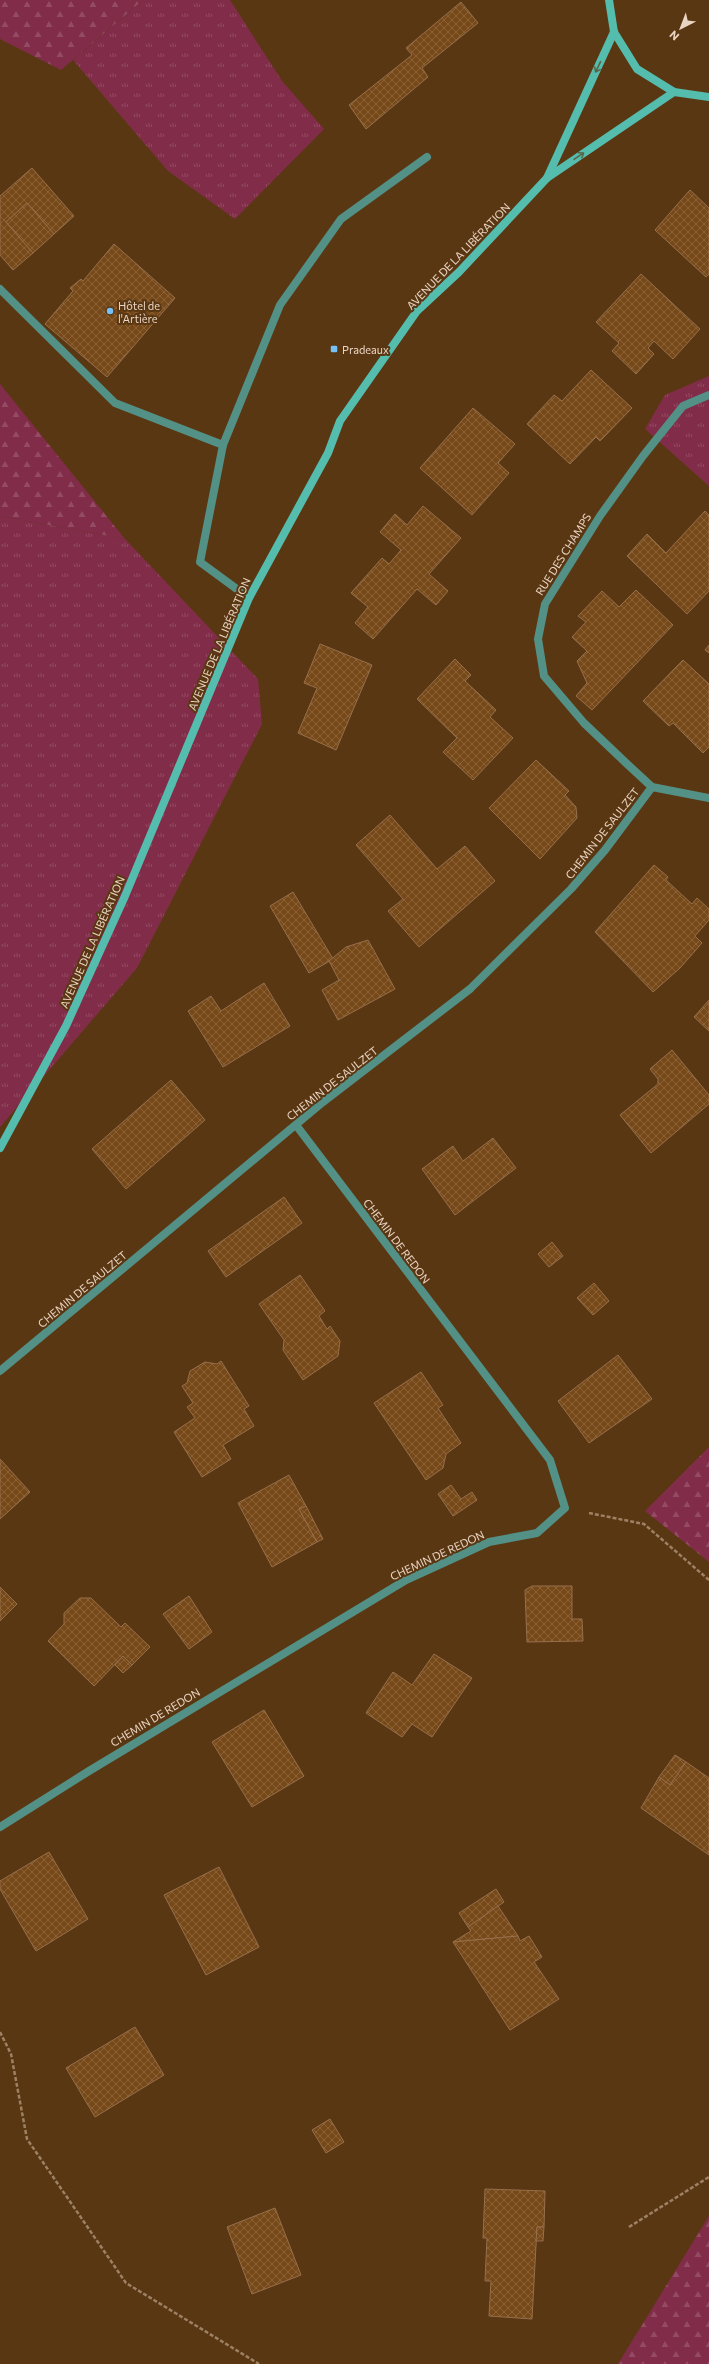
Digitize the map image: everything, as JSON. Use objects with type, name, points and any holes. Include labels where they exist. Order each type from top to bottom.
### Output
[{"type":"main road","points":[[609,0],[614,32],[637,69],[674,92],[709,97]]},
{"type":"main road","name":"AVENUE DE LA LIBÉRATION","points":[[547,178],[614,32]]},
{"type":"main road","name":"AVENUE DE LA LIBÉRATION","points":[[0,1148],[66,1026],[122,904],[249,598],[328,453],[340,421],[382,358],[417,311],[459,272],[547,178],[674,92]]},
{"type":"street","points":[[249,598],[200,562],[223,445],[280,305],[341,219],[427,157]]},
{"type":"street","points":[[0,290],[115,403],[223,445]]},
{"type":"street","name":"RUE DES CHAMPS","points":[[652,787],[584,723],[544,676],[538,639],[545,604],[600,516],[643,456],[683,406],[709,395]]},
{"type":"street","points":[[652,787],[709,798]]},
{"type":"street","name":"CHEMIN DE SAULZET","points":[[0,1371],[296,1126],[470,989],[571,889],[605,850],[652,787]]},
{"type":"street","name":"CHEMIN DE REDON","points":[[0,1828],[89,1771],[406,1580],[489,1542],[537,1533],[565,1508],[550,1460],[296,1126]]},
{"type":"path","points":[[565,1508],[644,1524],[709,1580]]},
{"type":"path","points":[[0,2032],[10,2054],[27,2139],[126,2283],[259,2364]]},
{"type":"path","points":[[629,2228],[709,2177]]},
{"type":"green space","points":[[0,0],[143,0],[61,70],[0,39]]},
{"type":"green space","points":[[143,0],[230,0],[282,81],[324,129],[235,219],[168,171],[73,60]]},
{"type":"green space","points":[[709,376],[709,486],[645,429],[665,395]]},
{"type":"green space","points":[[0,384],[125,539],[0,516]]},
{"type":"green space","points":[[0,516],[125,539],[258,679],[262,724],[137,968],[0,1127]]},
{"type":"green space","points":[[709,1447],[709,1562],[645,1511]]},
{"type":"green space","points":[[709,2216],[709,2364],[618,2364]]},
{"type":"building","points":[[461,2],[478,23],[422,68],[428,77],[366,129],[349,105],[412,55],[406,48]]},
{"type":"building","points":[[32,168],[74,216],[54,234],[27,203],[6,222],[33,253],[13,270],[0,255],[0,196]]},
{"type":"building","points":[[690,190],[709,208],[709,274],[706,277],[655,230]]},
{"type":"building","points":[[27,203],[54,234],[33,253],[6,222]]},
{"type":"building","name":"Hôtel de l'Artière","points":[[114,244],[175,298],[107,377],[45,324],[73,291],[70,288],[81,279],[83,281]]},
{"type":"building","points":[[641,274],[700,329],[673,359],[654,341],[648,348],[654,354],[636,374],[612,351],[619,343],[596,322]]},
{"type":"building","points":[[591,370],[632,408],[600,441],[596,437],[570,464],[527,424],[554,395],[562,401]]},
{"type":"building","points":[[473,408],[515,444],[498,463],[509,473],[472,515],[420,468]]},
{"type":"building","points":[[423,506],[461,538],[429,574],[448,591],[436,605],[417,589],[373,639],[355,623],[368,607],[351,593],[382,558],[389,564],[401,550],[380,532],[395,514],[407,525]]},
{"type":"building","points":[[705,511],[709,515],[709,591],[687,614],[627,556],[647,534],[666,553]]},
{"type":"building","points":[[636,590],[673,625],[592,710],[576,696],[587,683],[577,661],[587,651],[572,637],[586,622],[578,616],[602,591],[619,607]]},
{"type":"building","points":[[320,644],[372,665],[336,750],[298,733],[317,688],[304,683]]},
{"type":"building","points":[[709,645],[709,653],[705,650]]},
{"type":"building","points":[[455,659],[471,675],[465,681],[496,710],[490,717],[513,738],[473,780],[443,752],[457,738],[417,699]]},
{"type":"building","points":[[683,660],[709,684],[709,747],[703,753],[673,723],[669,726],[643,701]]},
{"type":"building","points":[[536,760],[569,791],[565,795],[576,807],[577,818],[540,859],[489,808]]},
{"type":"building","points":[[390,815],[437,869],[465,846],[495,881],[419,947],[388,911],[403,899],[356,845]]},
{"type":"building","points":[[654,865],[668,877],[666,880],[692,904],[697,898],[709,909],[709,920],[695,936],[702,943],[680,968],[653,992],[595,932]]},
{"type":"building","points":[[293,892],[333,959],[309,973],[270,906]]},
{"type":"building","points":[[368,940],[395,989],[338,1020],[322,990],[339,980],[329,961],[346,947]]},
{"type":"building","points":[[264,983],[290,1026],[223,1067],[188,1011],[211,996],[221,1011]]},
{"type":"building","points":[[709,1000],[709,1031],[694,1017]]},
{"type":"building","points":[[672,1050],[709,1095],[709,1104],[651,1153],[620,1115],[658,1084],[658,1079],[650,1069]]},
{"type":"building","points":[[171,1080],[205,1120],[126,1189],[92,1149]]},
{"type":"building","points":[[493,1138],[516,1168],[455,1215],[422,1169],[453,1146],[463,1161]]},
{"type":"building","points":[[284,1197],[302,1223],[226,1277],[208,1251]]},
{"type":"building","points":[[552,1242],[563,1256],[549,1267],[538,1254]]},
{"type":"building","points":[[300,1275],[325,1311],[319,1316],[327,1329],[330,1326],[340,1341],[338,1356],[303,1380],[283,1350],[284,1340],[259,1304]]},
{"type":"building","points":[[594,1283],[609,1301],[593,1315],[577,1298]]},
{"type":"building","points":[[618,1355],[652,1399],[589,1443],[558,1401]]},
{"type":"building","points":[[221,1361],[249,1406],[244,1409],[254,1426],[223,1445],[231,1459],[202,1477],[174,1432],[195,1418],[187,1407],[193,1403],[182,1386],[187,1383],[190,1371],[205,1362],[217,1364]]},
{"type":"building","points":[[421,1372],[443,1405],[438,1408],[461,1443],[446,1454],[443,1468],[426,1480],[374,1403]]},
{"type":"building","points":[[0,1459],[30,1492],[0,1519]]},
{"type":"building","points":[[289,1475],[306,1506],[299,1509],[317,1542],[272,1567],[238,1503]]},
{"type":"building","points":[[451,1485],[461,1499],[472,1492],[477,1500],[453,1516],[438,1494]]},
{"type":"building","points":[[306,1506],[323,1539],[317,1542],[299,1509]]},
{"type":"building","points":[[532,1586],[572,1586],[572,1619],[582,1619],[583,1641],[527,1642],[525,1590]]},
{"type":"building","points":[[0,1587],[17,1604],[0,1621]]},
{"type":"building","points":[[189,1596],[212,1632],[189,1649],[163,1614]]},
{"type":"building","points":[[80,1598],[91,1598],[121,1627],[125,1623],[150,1647],[132,1665],[123,1656],[94,1686],[48,1641],[64,1624],[64,1613]]},
{"type":"building","points":[[434,1654],[472,1678],[432,1737],[412,1724],[402,1737],[366,1713],[393,1672],[412,1685]]},
{"type":"building","points":[[123,1656],[132,1665],[123,1673],[115,1665]]},
{"type":"building","points":[[264,1710],[304,1776],[252,1807],[212,1742]]},
{"type":"building","points":[[675,1755],[686,1762],[670,1785],[659,1777]]},
{"type":"building","points":[[686,1762],[709,1778],[709,1855],[641,1808],[659,1777],[670,1785]]},
{"type":"building","points":[[49,1852],[88,1919],[36,1951],[0,1889],[0,1881]]},
{"type":"building","points":[[219,1867],[259,1947],[206,1975],[164,1895]]},
{"type":"building","points":[[496,1889],[504,1902],[468,1927],[459,1913]]},
{"type":"building","points":[[498,1906],[518,1936],[453,1942],[471,1931],[468,1927]]},
{"type":"building","points":[[518,1936],[520,1941],[529,1936],[542,1957],[534,1962],[559,1999],[510,2030],[453,1942]]},
{"type":"building","points":[[135,2027],[164,2075],[95,2117],[66,2068]]},
{"type":"building","points":[[330,2119],[344,2142],[326,2153],[312,2130]]},
{"type":"building","points":[[485,2189],[545,2191],[544,2227],[537,2227],[532,2319],[489,2316],[491,2281],[485,2281],[487,2238],[483,2238]]},
{"type":"building","points":[[275,2208],[301,2275],[252,2294],[227,2227]]},
{"type":"building","points":[[537,2227],[544,2227],[543,2241],[536,2241]]},
{"type":"place","name":"Hôtel de l'Artière","points":[[110,311]]},
{"type":"place","name":"Pradeaux","points":[[334,349]]}]
